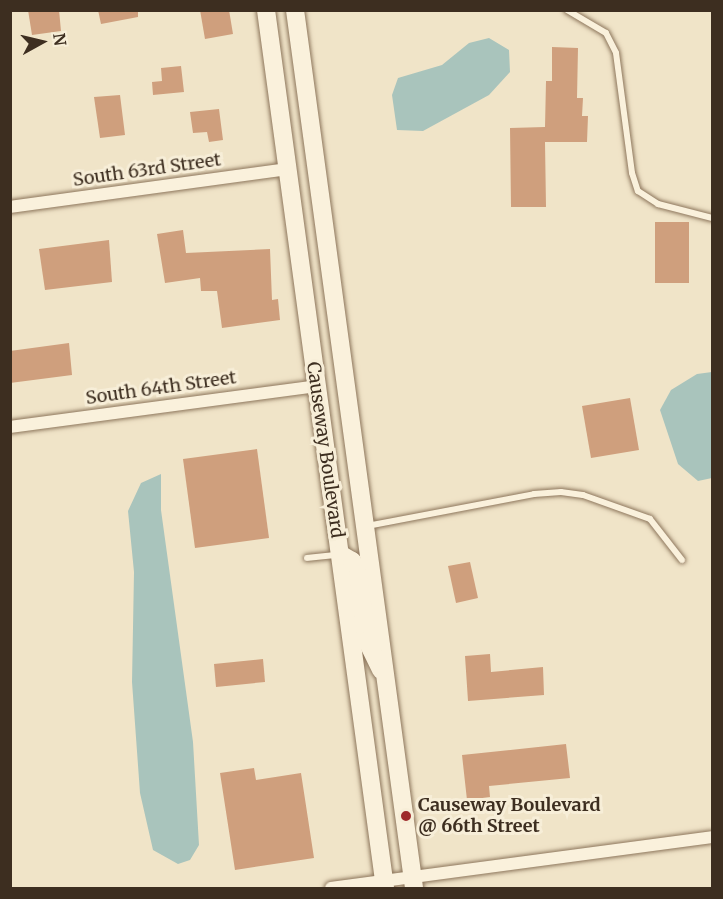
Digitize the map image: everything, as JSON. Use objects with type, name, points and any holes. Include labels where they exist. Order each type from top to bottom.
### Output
[{"type":"main road","name":"Causeway Boulevard","points":[[266,10],[385,885]]},
{"type":"main road","name":"Causeway Boulevard","points":[[295,10],[413,883]]},
{"type":"main road","points":[[340,554],[352,561],[358,574],[367,641],[387,679]]},
{"type":"street","name":"South 63rd Street","points":[[10,207],[287,170]]},
{"type":"street","name":"South 64th Street","points":[[10,427],[316,386]]},
{"type":"street","points":[[331,888],[413,883],[712,837]]},
{"type":"lane","points":[[567,10],[606,33],[616,53],[632,173],[639,191],[658,204],[712,218]]},
{"type":"lane","points":[[366,526],[534,494],[561,492],[583,495],[650,519],[682,560]]},
{"type":"lane","points":[[307,558],[340,554]]},
{"type":"water","points":[[489,38],[509,50],[510,72],[489,95],[423,131],[397,130],[392,95],[398,78],[442,65],[469,43]]},
{"type":"water","points":[[712,372],[712,478],[698,481],[678,464],[660,410],[671,390],[697,374]]},
{"type":"water","points":[[161,474],[161,510],[193,742],[199,845],[190,860],[178,864],[153,850],[140,793],[132,682],[134,572],[128,511],[141,483]]},
{"type":"building","points":[[28,10],[59,10],[61,31],[32,35]]},
{"type":"building","points":[[98,10],[138,10],[138,17],[101,24]]},
{"type":"building","points":[[200,10],[229,10],[233,34],[205,39]]},
{"type":"building","points":[[552,47],[578,48],[577,98],[583,98],[582,116],[588,116],[587,142],[545,142],[546,207],[511,207],[510,128],[545,127],[546,81],[552,81]]},
{"type":"building","points":[[181,66],[184,92],[153,95],[152,82],[162,81],[161,68]]},
{"type":"building","points":[[120,95],[125,135],[100,138],[94,97]]},
{"type":"building","points":[[219,109],[223,140],[209,142],[207,132],[193,133],[190,112]]},
{"type":"building","points":[[655,222],[689,222],[689,283],[655,283]]},
{"type":"building","points":[[183,230],[186,253],[270,249],[272,300],[278,299],[280,320],[222,328],[217,291],[201,291],[200,278],[165,283],[157,234]]},
{"type":"building","points":[[109,240],[112,282],[45,290],[39,249]]},
{"type":"building","points":[[69,343],[72,375],[10,383],[10,351]]},
{"type":"building","points":[[630,398],[639,450],[591,458],[582,406]]},
{"type":"building","points":[[257,449],[269,538],[195,548],[183,459]]},
{"type":"building","points":[[470,562],[478,598],[456,603],[448,566]]},
{"type":"building","points":[[490,654],[491,672],[543,667],[544,695],[468,701],[465,656]]},
{"type":"building","points":[[263,659],[265,682],[216,687],[214,664]]},
{"type":"building","points":[[566,744],[570,778],[489,786],[490,797],[467,800],[462,755]]},
{"type":"building","points":[[254,768],[256,780],[301,773],[314,858],[235,870],[220,773]]},
{"type":"place","name":"Causeway Boulevard @ 66th Street","points":[[406,816]]}]
